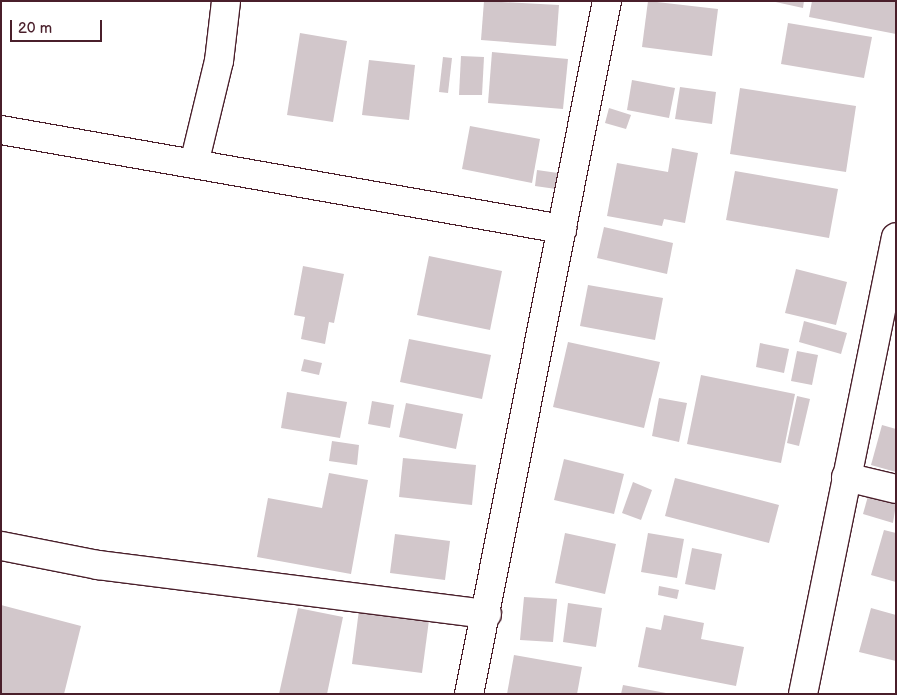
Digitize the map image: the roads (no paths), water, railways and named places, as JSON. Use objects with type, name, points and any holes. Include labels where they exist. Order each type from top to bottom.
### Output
[{"type":"street","points":[[194,164],[218,61],[226,1]]},
{"type":"street","points":[[469,694],[487,614],[607,1]]},
{"type":"street","points":[[1,130],[562,229]]},
{"type":"street","points":[[803,694],[896,237]]},
{"type":"street","points":[[846,477],[896,489]]},
{"type":"street","points":[[1,546],[98,565],[487,614]]}]
